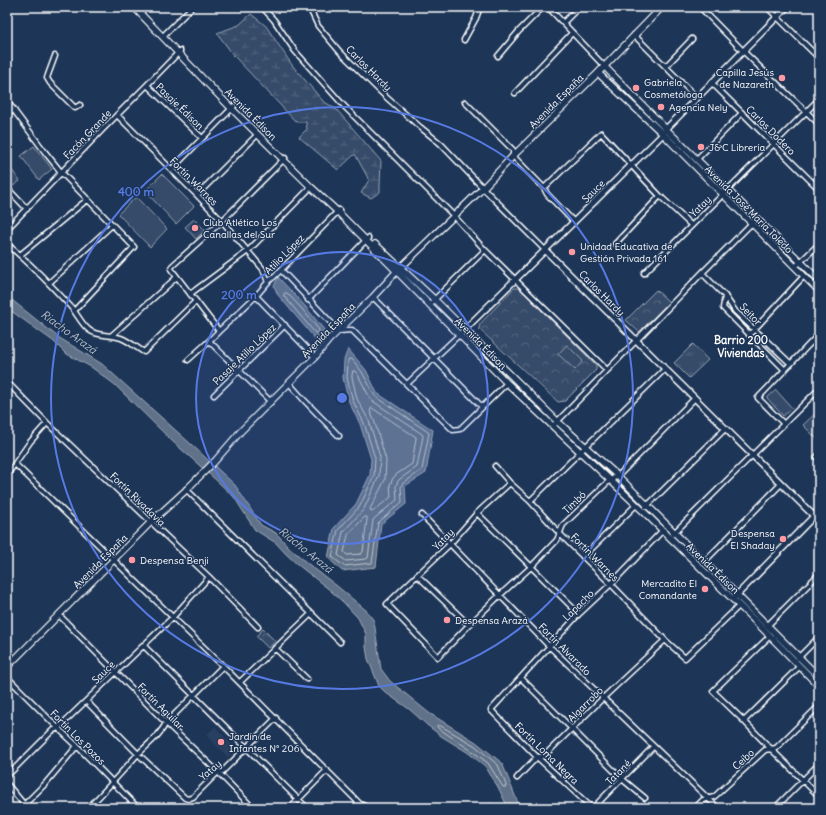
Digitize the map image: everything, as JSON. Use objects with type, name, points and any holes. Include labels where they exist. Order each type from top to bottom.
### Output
[{"type":"main road","name":"Avenida Édison","points":[[134,7],[164,36]]},
{"type":"main road","name":"Avenida Édison","points":[[139,7],[164,36],[258,134],[339,211],[367,240],[435,300],[558,422],[618,476],[675,532],[735,597],[797,659],[799,667],[819,686]]},
{"type":"main road","name":"Avenida España","points":[[7,667],[151,522],[215,461],[241,431],[315,357],[329,340],[399,269],[483,188],[662,7]]},
{"type":"main road","name":"Avenida José María Toledo","points":[[604,66],[722,195],[819,291]]},
{"type":"main road","name":"Avenida José María Toledo","points":[[598,72],[664,132],[697,159],[819,280]]},
{"type":"main road","name":"Avenida Édison","points":[[232,107],[311,187],[339,211]]},
{"type":"main road","name":"Avenida Édison","points":[[399,269],[430,304],[508,383],[643,511],[699,567],[735,597],[739,606],[765,627],[770,636],[819,677]]},
{"type":"street","points":[[164,36],[192,7]]},
{"type":"street","points":[[262,7],[274,20],[295,51],[346,107],[454,216],[485,250],[607,370]]},
{"type":"street","name":"Carlos Hardy","points":[[310,7],[318,26],[340,52],[386,98],[441,144],[545,250],[819,521]]},
{"type":"street","points":[[464,40],[480,7]]},
{"type":"street","points":[[498,56],[519,31],[543,7]]},
{"type":"street","points":[[548,7],[604,66]]},
{"type":"street","points":[[563,23],[579,7]]},
{"type":"street","points":[[700,7],[743,51],[819,124]]},
{"type":"street","points":[[767,7],[819,58]]},
{"type":"street","name":"Sauce","points":[[407,384],[574,222],[787,7]]},
{"type":"street","points":[[516,93],[572,33]]},
{"type":"street","points":[[634,35],[697,98]]},
{"type":"street","points":[[666,66],[692,39]]},
{"type":"street","name":"Facón Grande","points":[[7,229],[179,52]]},
{"type":"street","points":[[55,56],[47,78],[50,83],[75,108],[80,105]]},
{"type":"street","name":"Carlos Dodero","points":[[712,83],[819,189]]},
{"type":"street","name":"Pasaje Édison","points":[[147,85],[202,138]]},
{"type":"street","name":"Yatay","points":[[644,273],[819,99]]},
{"type":"street","points":[[7,101],[61,172],[134,247],[75,310]]},
{"type":"street","points":[[465,102],[513,150],[513,156],[574,222]]},
{"type":"street","points":[[172,169],[232,107]]},
{"type":"street","points":[[7,115],[14,109]]},
{"type":"street","points":[[697,159],[742,114]]},
{"type":"street","name":"Fortín Warnes","points":[[117,115],[222,221],[263,269],[268,282]]},
{"type":"street","points":[[544,188],[601,133],[660,196],[691,226]]},
{"type":"street","points":[[197,195],[258,134]]},
{"type":"street","points":[[219,331],[171,269],[172,266],[222,221],[284,159]]},
{"type":"street","points":[[190,294],[248,251],[311,187]]},
{"type":"street","points":[[7,188],[27,209]]},
{"type":"street","points":[[615,244],[660,196]]},
{"type":"street","points":[[20,255],[88,199]]},
{"type":"street","name":"Atilio López","points":[[188,360],[209,342],[256,296],[339,211]]},
{"type":"street","points":[[553,426],[757,218]]},
{"type":"street","points":[[49,283],[112,225]]},
{"type":"street","points":[[308,300],[367,240]]},
{"type":"street","points":[[7,244],[49,283],[75,310],[87,329],[94,334],[112,335],[122,338],[144,352],[196,301]]},
{"type":"street","points":[[795,267],[819,244]]},
{"type":"street","points":[[430,304],[485,250]]},
{"type":"street","points":[[281,270],[339,331],[352,330],[453,430],[460,429],[508,383]]},
{"type":"street","name":"Seitor","points":[[702,273],[725,296],[735,311],[791,364]]},
{"type":"street","points":[[749,335],[804,276]]},
{"type":"street","points":[[112,335],[177,277]]},
{"type":"street","points":[[256,296],[315,357]]},
{"type":"street","name":"Seitor","points":[[725,296],[723,308],[785,370]]},
{"type":"street","points":[[373,297],[482,407]]},
{"type":"street","name":"Pasaje Atilio López","points":[[214,395],[285,326]]},
{"type":"street","points":[[784,424],[758,398],[819,334]]},
{"type":"street","points":[[209,342],[271,402]]},
{"type":"street","points":[[530,501],[665,369]]},
{"type":"street","name":"Fortín Rivadavia","points":[[7,382],[47,423],[209,577],[258,627]]},
{"type":"street","points":[[290,382],[304,400],[340,436]]},
{"type":"street","points":[[669,538],[819,389]]},
{"type":"street","name":"Timbó","points":[[438,657],[468,625],[531,567],[557,540],[563,525],[610,480],[618,476],[695,398]]},
{"type":"street","points":[[7,475],[30,442],[47,423]]},
{"type":"street","points":[[643,511],[726,429]]},
{"type":"street","points":[[819,455],[817,457],[819,459]]},
{"type":"street","points":[[15,464],[240,682],[364,808]]},
{"type":"street","name":"Fortín Warnes","points":[[495,466],[560,534],[665,640],[685,658],[739,606]]},
{"type":"street","name":"Yatay","points":[[438,657],[387,604],[450,544],[477,513],[510,483]]},
{"type":"street","points":[[699,567],[781,484]]},
{"type":"street","points":[[186,489],[340,642]]},
{"type":"street","points":[[583,557],[636,505]]},
{"type":"street","points":[[735,597],[819,512]]},
{"type":"street","points":[[477,513],[579,614]]},
{"type":"street","name":"Fortín Alvarado","points":[[422,515],[549,646],[718,808]]},
{"type":"street","name":"Lapacho","points":[[491,710],[579,614],[611,584],[662,531]]},
{"type":"street","points":[[765,627],[819,574]]},
{"type":"street","points":[[417,575],[468,625]]},
{"type":"street","name":"Sauce","points":[[7,776],[52,730],[58,728],[173,617],[209,577]]},
{"type":"street","points":[[240,682],[312,613]]},
{"type":"street","name":"Fortín Aguilar","points":[[59,615],[253,808]]},
{"type":"street","points":[[770,636],[713,691],[819,796]]},
{"type":"street","points":[[797,659],[819,637]]},
{"type":"street","name":"Algarrobo","points":[[517,778],[537,757],[544,756],[572,730],[603,698],[665,640]]},
{"type":"street","points":[[144,645],[307,808]]},
{"type":"street","points":[[275,648],[308,679]]},
{"type":"street","points":[[88,808],[108,789],[112,782],[163,729],[166,723],[223,666]]},
{"type":"street","points":[[744,721],[799,667]]},
{"type":"street","name":"Fortín Los Pozos","points":[[7,677],[138,808]]},
{"type":"street","points":[[521,678],[622,779],[645,798]]},
{"type":"street","points":[[86,701],[138,754]]},
{"type":"street","name":"Ceibo","points":[[695,808],[703,800],[714,797],[765,750],[776,748],[819,706]]},
{"type":"street","name":"Fortín Loma Negra","points":[[491,710],[537,757],[593,808]]},
{"type":"street","name":"Yatay","points":[[138,754],[188,800],[193,797],[218,772],[223,771],[276,718]]},
{"type":"street","points":[[7,784],[25,806],[77,746]]},
{"type":"street","name":"Tatané","points":[[593,808],[653,747]]},
{"type":"street","points":[[775,808],[819,764]]},
{"type":"street","points":[[290,808],[327,770]]},
{"type":"street","points":[[360,804],[369,808]]},
{"type":"shaded area","name":"Jardín de Infantes N° 206","points":[[215,727],[236,749],[228,757],[206,735]]},
{"type":"green space","points":[[251,14],[266,26],[292,65],[323,101],[336,109],[381,161],[380,192],[371,198],[361,193],[369,180],[355,154],[338,170],[299,137],[307,129],[306,122],[296,122],[234,56],[217,33],[239,25]]},
{"type":"green space","points":[[611,77],[662,126],[660,129],[609,79]]},
{"type":"green space","points":[[34,146],[52,169],[39,180],[21,156]]},
{"type":"green space","points":[[9,166],[20,181],[13,186],[7,178],[7,168]]},
{"type":"green space","points":[[162,174],[194,206],[176,224],[145,191]]},
{"type":"green space","points":[[136,197],[167,229],[150,247],[118,214]]},
{"type":"green space","name":"Club Atlético Los Canallas del Sur","points":[[194,219],[205,230],[196,239],[185,227]]},
{"type":"green space","points":[[514,288],[519,288],[596,365],[596,370],[565,401],[558,402],[479,329],[480,324]]},
{"type":"green space","points":[[656,290],[669,302],[639,332],[626,320]]},
{"type":"green space","points":[[693,344],[708,360],[689,378],[674,363]]},
{"type":"green space","points":[[567,345],[583,361],[575,370],[558,354]]},
{"type":"green space","points":[[776,390],[792,408],[783,416],[767,398]]},
{"type":"green space","points":[[819,410],[819,441],[803,425]]},
{"type":"green space","points":[[263,629],[276,642],[268,648],[256,636]]},
{"type":"water","points":[[278,277],[305,306],[325,331],[317,341],[278,295],[274,286]]},
{"type":"water","points":[[7,296],[58,337],[102,364],[235,485],[261,525],[276,533],[307,563],[367,611],[374,621],[381,669],[390,681],[429,713],[476,742],[502,763],[520,808],[508,808],[498,787],[485,766],[467,752],[441,736],[379,686],[368,659],[366,634],[358,618],[344,603],[298,565],[276,543],[255,530],[234,497],[172,441],[114,384],[91,367],[65,353],[53,341],[7,308]]},
{"type":"water","points":[[348,349],[366,370],[377,393],[433,430],[426,473],[405,486],[406,504],[381,524],[376,567],[342,571],[328,558],[334,528],[356,504],[370,475],[371,459],[360,424],[349,402],[343,378],[344,360]]},
{"type":"place","name":"Capilla Jesús de Nazareth","points":[[782,78]]},
{"type":"place","name":"Gabriela Cosmetóloga","points":[[636,88]]},
{"type":"place","name":"Agencia Nely","points":[[661,107]]},
{"type":"place","name":"J&C Librería","points":[[701,147]]},
{"type":"place","name":"Club Atlético Los Canallas del Sur","points":[[195,228]]},
{"type":"place","name":"Unidad Educativa de Gestión Privada 161","points":[[572,252]]},
{"type":"place","name":"Despensa El Shaday","points":[[783,539]]},
{"type":"place","name":"Despensa Benji","points":[[132,560]]},
{"type":"place","name":"Mercadito El Comandante","points":[[705,589]]},
{"type":"place","name":"Despensa Arazá","points":[[447,620]]},
{"type":"place","name":"Jardín de Infantes N° 206","points":[[221,742]]},
{"type":"district","name":"Barrio 200 Viviendas","points":[[741,346]]},
{"type":"water label","name":"Riacho Arazá","points":[[69,332]]},
{"type":"water label","name":"Riacho Arazá","points":[[306,550]]}]
